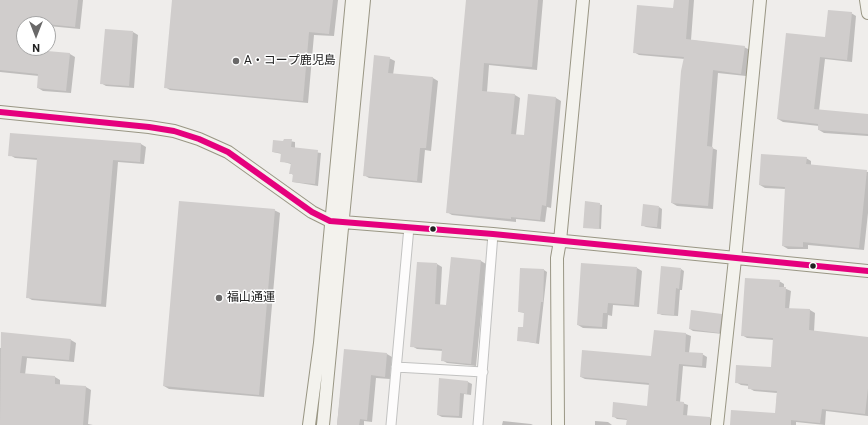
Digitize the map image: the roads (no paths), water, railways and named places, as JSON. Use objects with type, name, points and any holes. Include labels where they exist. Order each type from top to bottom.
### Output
[{"type":"street","points":[[323,425],[352,0]]},
{"type":"street","points":[[309,425],[364,0]]},
{"type":"street","points":[[558,425],[557,258],[560,241],[583,0]]},
{"type":"street","points":[[717,425],[760,0]]},
{"type":"street","points":[[866,0],[868,13]]},
{"type":"street","points":[[0,112],[149,126],[174,131],[193,137],[228,152],[312,212],[336,221],[493,234],[868,271]]},
{"type":"street","points":[[391,425],[409,227]]},
{"type":"street","points":[[478,425],[493,234]]},
{"type":"street","points":[[396,367],[482,372]]},
{"type":"place","name":"A・コープ鹿児島","points":[[236,61]]},
{"type":"place","name":"福山通運","points":[[219,298]]}]
